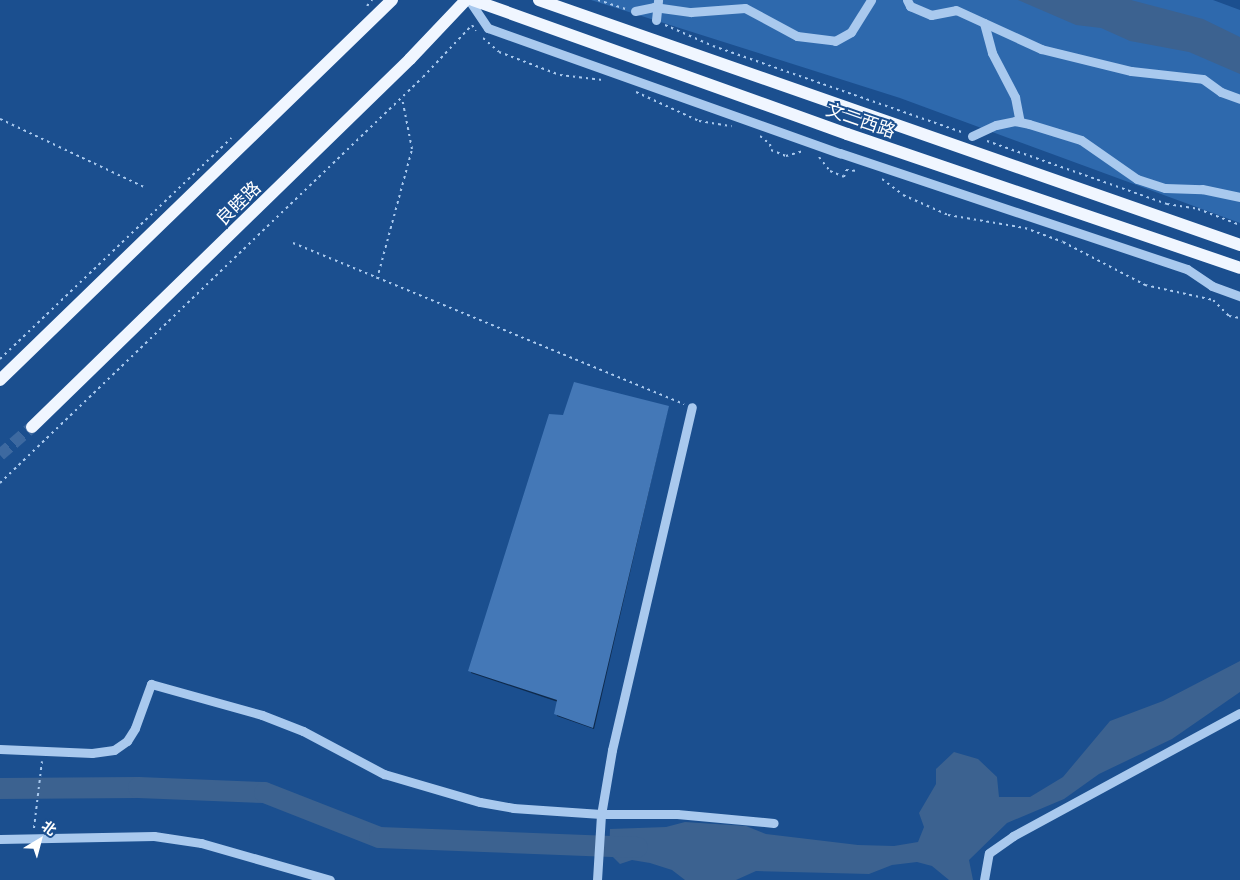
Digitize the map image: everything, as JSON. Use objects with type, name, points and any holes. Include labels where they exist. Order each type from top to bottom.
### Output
[{"type":"main road","points":[[0,380],[392,0]]},
{"type":"main road","name":"文二西路","points":[[469,0],[847,134],[1240,268]]},
{"type":"main road","name":"良睦路","points":[[32,427],[469,0]]},
{"type":"main road","name":"文二西路","points":[[540,0],[1240,245]]},
{"type":"street","points":[[469,0],[488,28],[555,54],[1187,269],[1212,286],[1240,296]]},
{"type":"street","points":[[635,11],[639,0]]},
{"type":"street","points":[[635,11],[658,4],[691,12],[743,4],[797,36],[835,41],[851,32],[871,0]]},
{"type":"street","points":[[907,0],[910,6],[931,15],[956,10],[1041,49],[1131,71],[1202,78],[1221,92],[1240,99]]},
{"type":"street","points":[[656,20],[658,4]]},
{"type":"street","points":[[984,24],[992,53],[1015,97],[1020,122]]},
{"type":"street","points":[[972,136],[996,125],[1020,122],[1081,140],[1137,178],[1165,188],[1202,189],[1240,197]]},
{"type":"street","points":[[597,880],[601,814],[612,750],[692,407]]},
{"type":"street","points":[[0,749],[92,753],[114,750],[127,741],[135,728],[151,684],[262,715],[302,731],[384,774],[440,791],[513,808],[601,814],[677,814],[774,823]]},
{"type":"street","points":[[984,880],[989,853],[1014,836],[1240,713]]},
{"type":"street","points":[[0,839],[32,840],[154,836],[201,843],[330,880]]},
{"type":"path","points":[[363,11],[372,0]]},
{"type":"path","points":[[598,0],[635,11]]},
{"type":"path","points":[[0,483],[402,98],[480,16]]},
{"type":"path","points":[[656,20],[713,46],[1166,204],[1198,209],[1240,225]]},
{"type":"path","points":[[472,25],[499,52],[560,75],[604,80]]},
{"type":"path","points":[[629,88],[699,121],[736,127]]},
{"type":"path","points":[[377,279],[412,149],[402,98]]},
{"type":"path","points":[[0,119],[144,187]]},
{"type":"path","points":[[758,131],[770,144],[771,150],[786,156],[807,149]]},
{"type":"path","points":[[0,359],[234,135]]},
{"type":"path","points":[[813,152],[830,171],[844,177],[846,170],[858,172],[859,164]]},
{"type":"path","points":[[881,178],[903,195],[948,215],[1025,228],[1063,242],[1145,285],[1213,300],[1229,316],[1240,318]]},
{"type":"path","points":[[293,243],[692,407]]},
{"type":"path","points":[[32,840],[43,751]]},
{"type":"shaded area","points":[[591,0],[1213,0],[1240,10],[1240,223],[900,98]]},
{"type":"shaded area","points":[[1018,0],[1131,0],[1203,19],[1240,37],[1240,74],[1189,52],[1130,41],[1101,28],[1076,25]]},
{"type":"shaded area","points":[[1240,661],[1240,692],[1172,739],[1099,774],[1064,799],[1007,823],[969,860],[973,880],[949,880],[932,866],[917,862],[892,865],[869,874],[756,871],[736,880],[685,880],[672,870],[650,863],[632,860],[620,864],[609,853],[610,829],[666,827],[685,822],[746,826],[766,834],[858,845],[894,846],[918,842],[924,827],[919,813],[936,784],[936,769],[954,752],[978,759],[997,777],[999,797],[1030,797],[1063,777],[1110,721],[1163,701]]},
{"type":"building","points":[[574,382],[669,406],[593,728],[554,714],[557,700],[468,671],[549,414],[563,415]]},
{"type":"waterway","points":[[0,788],[138,787],[264,792],[379,837],[637,847]]},
{"type":"tunnel","points":[[0,455],[32,427]]}]
